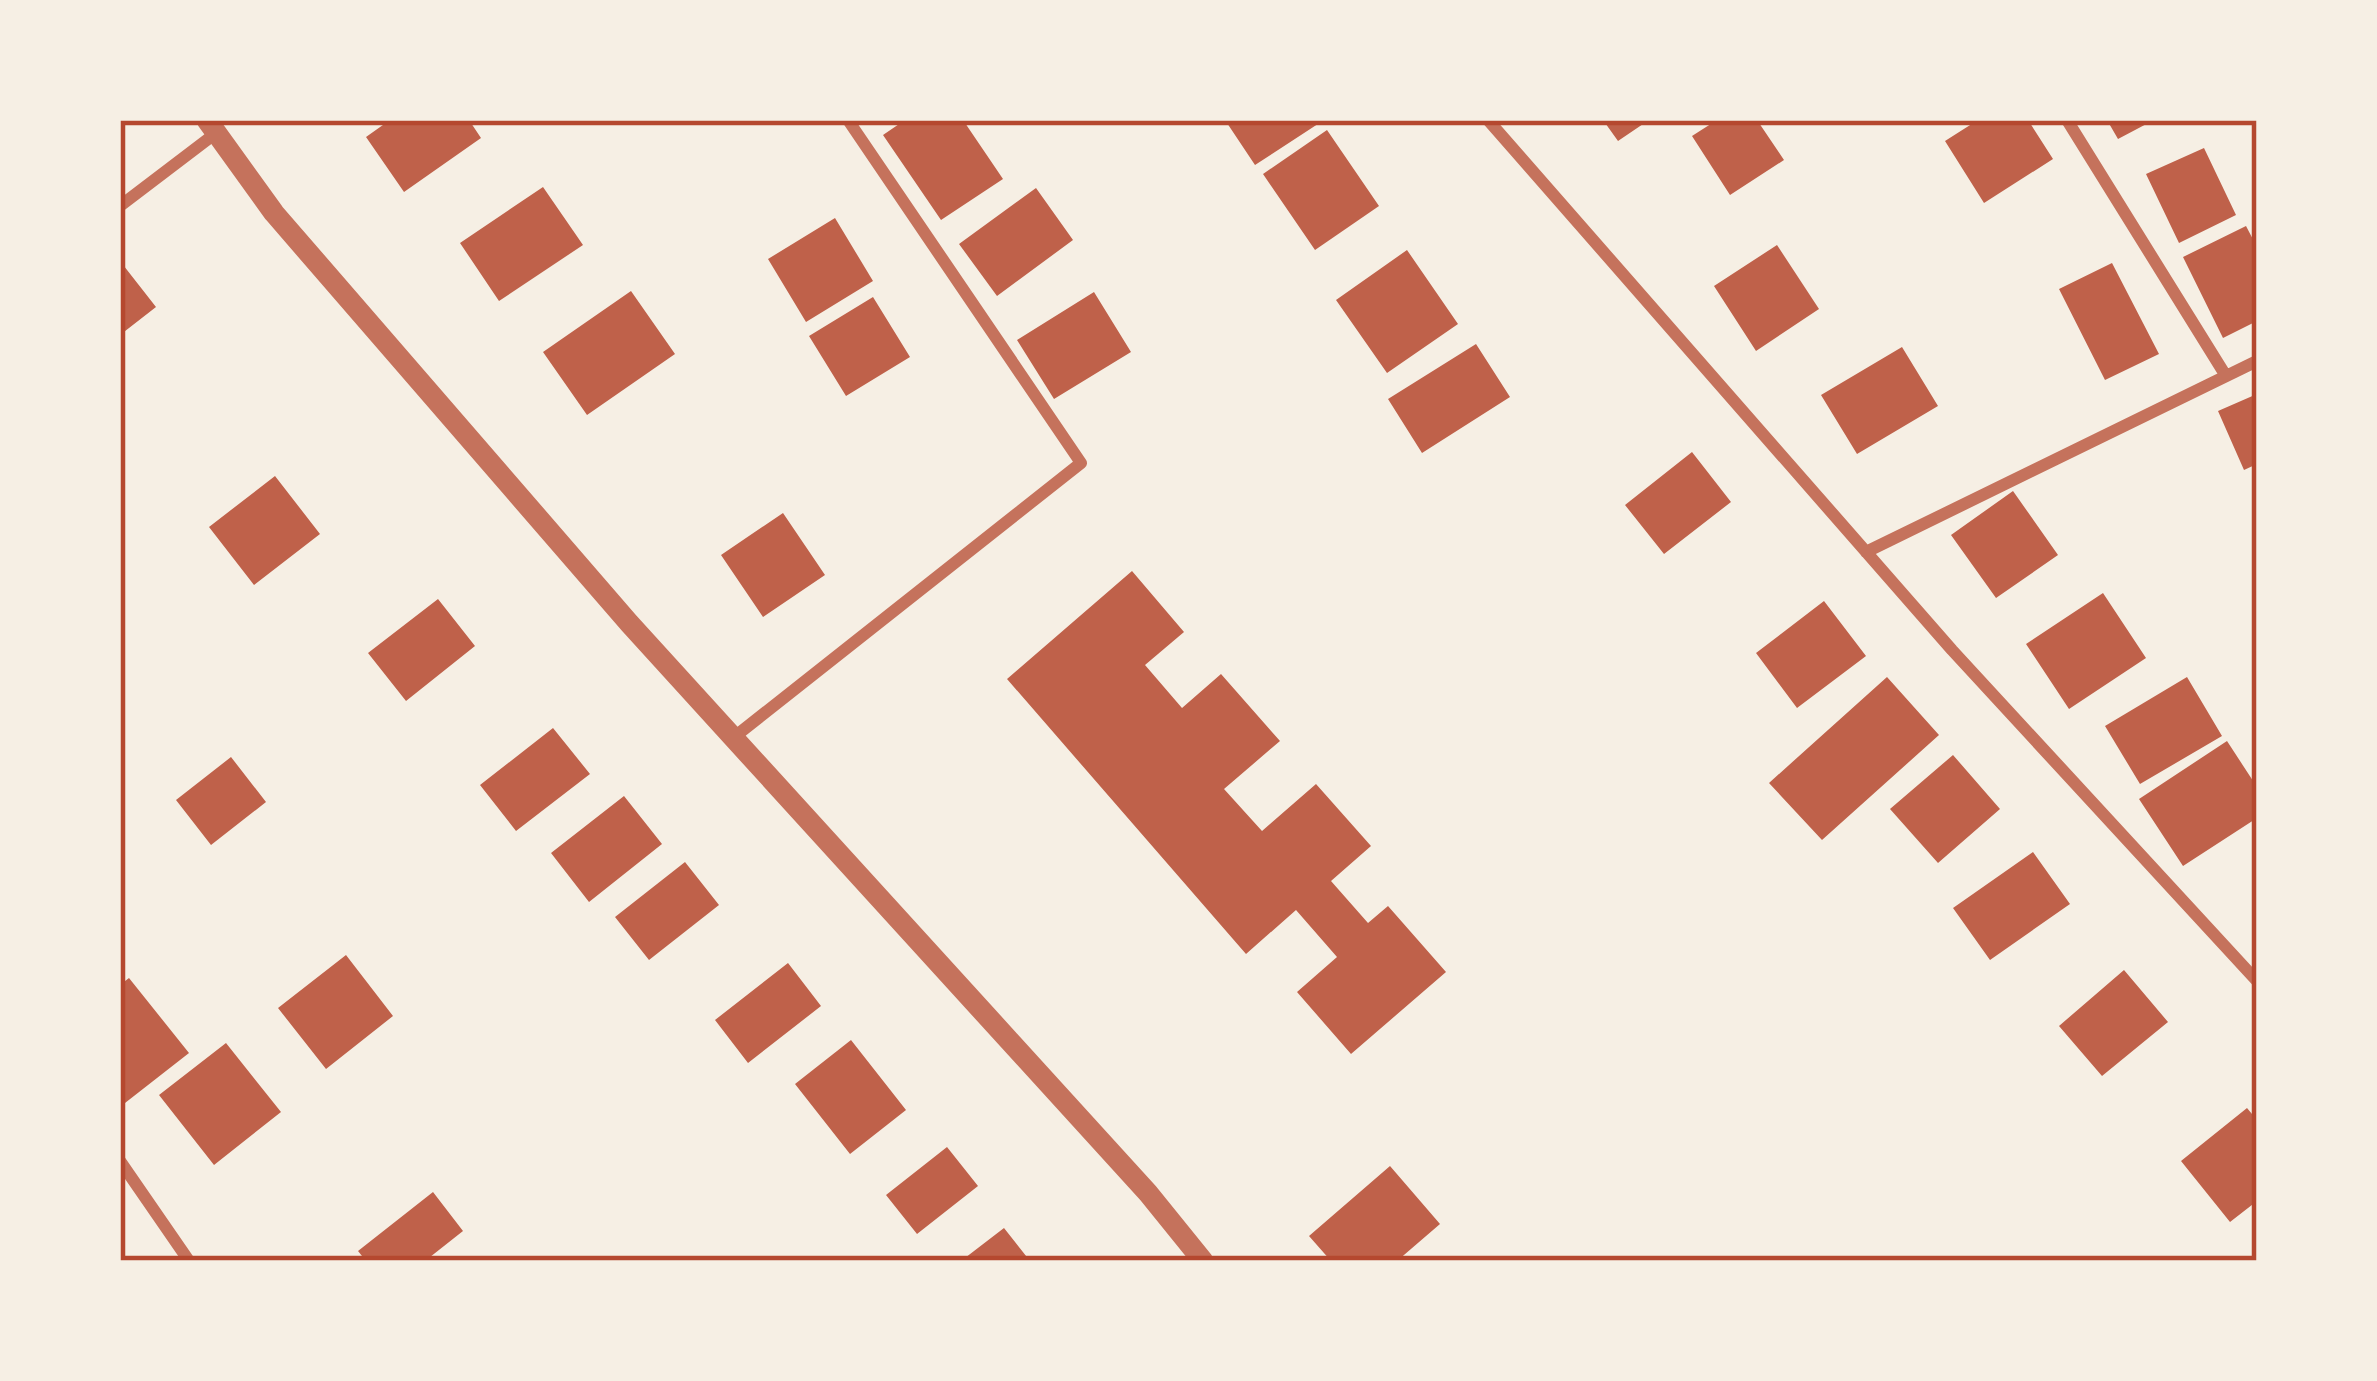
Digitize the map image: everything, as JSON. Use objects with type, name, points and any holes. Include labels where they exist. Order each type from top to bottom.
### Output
[{"type":"street","points":[[734,738],[1081,464],[848,120]]},
{"type":"street","points":[[1489,120],[1867,552],[2257,981]]},
{"type":"street","points":[[2067,120],[2226,376]]},
{"type":"street","points":[[120,206],[212,126],[290,231],[734,738],[1148,1193],[1203,1261]]},
{"type":"street","points":[[1867,552],[2257,361]]},
{"type":"street","points":[[120,1161],[189,1261]]},
{"type":"building","points":[[390,120],[469,120],[481,138],[404,192],[366,137]]},
{"type":"building","points":[[905,120],[963,120],[1003,179],[941,220],[883,135]]},
{"type":"building","points":[[1225,120],[1324,120],[1255,165]]},
{"type":"building","points":[[1603,120],[1649,120],[1618,141]]},
{"type":"building","points":[[1717,120],[1757,120],[1784,160],[1730,195],[1692,136]]},
{"type":"building","points":[[1978,120],[2028,120],[2053,159],[1984,203],[1945,141]]},
{"type":"building","points":[[2107,120],[2154,120],[2118,139]]},
{"type":"building","points":[[1327,130],[1379,206],[1315,250],[1263,174]]},
{"type":"building","points":[[2204,148],[2236,215],[2179,243],[2146,174]]},
{"type":"building","points":[[543,187],[583,245],[499,301],[460,243]]},
{"type":"building","points":[[1036,188],[1073,240],[997,296],[959,244]]},
{"type":"building","points":[[835,218],[873,281],[806,322],[768,259]]},
{"type":"building","points":[[2246,226],[2257,247],[2257,321],[2223,338],[2183,257]]},
{"type":"building","points":[[1777,245],[1819,309],[1756,351],[1714,286]]},
{"type":"building","points":[[1407,250],[1458,324],[1387,373],[1336,300]]},
{"type":"building","points":[[120,261],[156,307],[120,335]]},
{"type":"building","points":[[2112,263],[2159,354],[2105,380],[2059,289]]},
{"type":"building","points":[[631,291],[675,354],[587,415],[543,352]]},
{"type":"building","points":[[1094,292],[1131,352],[1054,399],[1017,340]]},
{"type":"building","points":[[873,297],[910,357],[846,396],[809,336]]},
{"type":"building","points":[[1476,344],[1510,397],[1422,453],[1388,399]]},
{"type":"building","points":[[1902,347],[1938,406],[1857,454],[1821,395]]},
{"type":"building","points":[[2257,394],[2257,464],[2244,470],[2218,411]]},
{"type":"building","points":[[1692,452],[1731,502],[1664,554],[1625,505]]},
{"type":"building","points":[[275,476],[320,534],[254,585],[209,527]]},
{"type":"building","points":[[2013,491],[2058,555],[1996,598],[1951,535]]},
{"type":"building","points":[[783,513],[825,575],[763,617],[721,555]]},
{"type":"building","points":[[1132,571],[1184,632],[1145,665],[1182,708],[1221,674],[1280,741],[1224,789],[1262,831],[1316,784],[1371,846],[1331,881],[1368,923],[1388,906],[1446,972],[1351,1054],[1297,992],[1337,957],[1296,910],[1246,954],[1007,679]]},
{"type":"building","points":[[2103,593],[2146,658],[2069,709],[2026,644]]},
{"type":"building","points":[[438,599],[475,646],[406,701],[368,653]]},
{"type":"building","points":[[1824,601],[1866,656],[1797,708],[1756,653]]},
{"type":"building","points":[[1887,677],[1939,735],[1822,840],[1769,783]]},
{"type":"building","points":[[2187,677],[2222,736],[2140,784],[2105,726]]},
{"type":"building","points":[[553,728],[590,774],[516,831],[480,785]]},
{"type":"building","points":[[2227,741],[2257,787],[2257,818],[2183,866],[2139,799]]},
{"type":"building","points":[[1953,755],[2000,809],[1938,863],[1890,809]]},
{"type":"building","points":[[231,757],[266,802],[211,845],[176,800]]},
{"type":"building","points":[[624,796],[662,844],[589,902],[551,853]]},
{"type":"building","points":[[2033,852],[2070,904],[1990,960],[1953,908]]},
{"type":"building","points":[[685,862],[719,905],[649,960],[615,917]]},
{"type":"building","points":[[346,955],[393,1016],[326,1069],[278,1008]]},
{"type":"building","points":[[788,963],[821,1006],[748,1063],[715,1020]]},
{"type":"building","points":[[2124,970],[2168,1022],[2102,1076],[2059,1026]]},
{"type":"building","points":[[129,978],[189,1053],[125,1103],[120,1097],[120,985]]},
{"type":"building","points":[[851,1040],[906,1110],[850,1154],[795,1084]]},
{"type":"building","points":[[226,1043],[281,1112],[214,1165],[159,1095]]},
{"type":"building","points":[[2247,1108],[2257,1120],[2257,1201],[2230,1222],[2181,1161]]},
{"type":"building","points":[[947,1147],[978,1186],[917,1234],[886,1195]]},
{"type":"building","points":[[1390,1166],[1440,1224],[1397,1261],[1331,1261],[1309,1236]]},
{"type":"building","points":[[433,1192],[463,1231],[425,1261],[366,1261],[358,1251]]},
{"type":"building","points":[[1004,1228],[1030,1261],[961,1261]]}]
